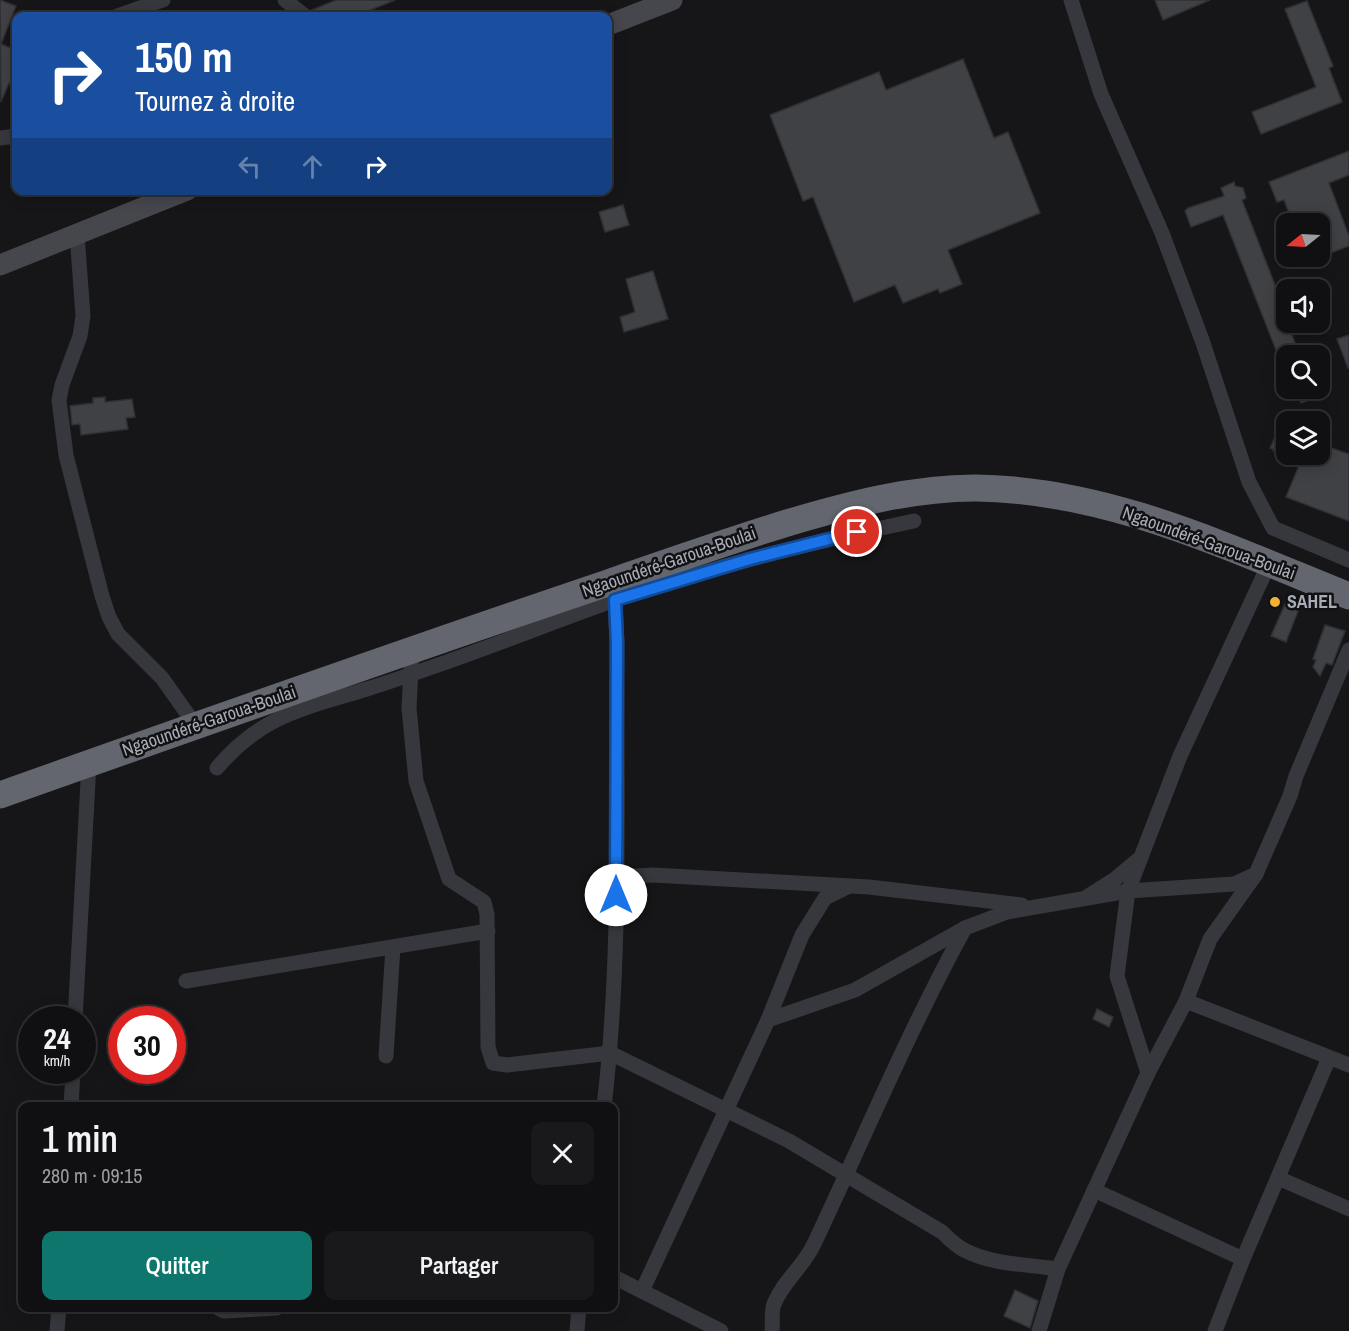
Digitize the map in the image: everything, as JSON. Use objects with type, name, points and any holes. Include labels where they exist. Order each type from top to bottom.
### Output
[{"type":"highway","name":"Ngaoundéré-Garoua-Boulai","points":[[0,795],[196,726],[411,662],[532,608],[755,533],[837,508],[909,492],[975,488],[1053,495],[1120,510],[1186,531],[1349,596]]},
{"type":"street","points":[[128,12],[163,0]]},
{"type":"street","points":[[285,0],[300,12]]},
{"type":"street","points":[[612,23],[672,0]]},
{"type":"street","points":[[1071,0],[1101,94],[1162,233],[1190,308],[1249,482],[1273,528],[1349,560]]},
{"type":"street","points":[[0,265],[174,195]]},
{"type":"street","points":[[77,234],[83,316],[80,336],[62,385],[59,400],[66,454],[79,508],[109,617],[118,634],[162,678],[196,726]]},
{"type":"street","points":[[217,768],[243,740],[262,727],[411,662],[556,623],[615,600],[750,559],[838,536],[914,521]]},
{"type":"street","points":[[1148,1072],[1118,976],[1128,891],[1180,756],[1269,564]]},
{"type":"street","points":[[605,1102],[616,950],[617,643],[615,600]]},
{"type":"street","points":[[532,608],[556,623]]},
{"type":"street","points":[[1039,1331],[1058,1269],[1148,1072],[1186,1001],[1210,939],[1256,874],[1349,650]]},
{"type":"street","points":[[411,662],[409,708],[416,781],[449,879],[484,902],[487,914],[488,1047],[493,1063],[507,1065],[610,1053],[789,1141],[942,1232],[962,1250],[1003,1264],[1029,1264],[1058,1269]]},
{"type":"street","points":[[76,1006],[89,763]]},
{"type":"street","points":[[1080,900],[1115,879],[1140,858]]},
{"type":"street","points":[[616,877],[653,874],[849,886],[1040,907]]},
{"type":"street","points":[[768,1020],[855,990],[965,928],[1007,912],[1128,891],[1234,884],[1256,874]]},
{"type":"street","points":[[642,1291],[768,1020],[802,935],[825,898],[849,886]]},
{"type":"street","points":[[772,1331],[774,1305],[787,1281],[810,1252],[894,1067],[965,928]]},
{"type":"street","points":[[186,981],[488,931]]},
{"type":"street","points":[[386,1056],[393,947]]},
{"type":"street","points":[[1186,1001],[1349,1065]]},
{"type":"street","points":[[1215,1331],[1243,1259],[1329,1058]]},
{"type":"street","points":[[71,1102],[72,1084]]},
{"type":"street","points":[[1278,1178],[1349,1209]]},
{"type":"street","points":[[1094,1190],[1243,1259]]},
{"type":"street","points":[[618,1279],[721,1331]]},
{"type":"street","points":[[57,1331],[59,1312]]},
{"type":"street","points":[[577,1331],[579,1312]]},
{"type":"building","points":[[0,0],[16,6],[1,44],[12,48],[12,84],[9,83],[1,102]]},
{"type":"building","points":[[336,0],[395,0],[366,12],[313,12],[312,10]]},
{"type":"building","points":[[1155,0],[1210,0],[1163,20]]},
{"type":"building","points":[[1307,1],[1333,66],[1329,68],[1342,102],[1261,134],[1252,112],[1316,87],[1285,9]]},
{"type":"building","points":[[963,59],[994,138],[1008,132],[1040,213],[948,250],[962,284],[940,293],[938,289],[903,303],[895,285],[854,302],[813,197],[803,201],[770,115],[879,72],[886,90]]},
{"type":"building","points":[[1349,151],[1349,175],[1329,183],[1349,236],[1349,246],[1330,253],[1330,213],[1289,213],[1284,200],[1277,202],[1269,182]]},
{"type":"building","points":[[1234,182],[1235,186],[1243,188],[1246,198],[1242,200],[1276,287],[1276,333],[1291,333],[1296,345],[1276,345],[1276,350],[1223,215],[1191,227],[1185,211],[1224,196],[1221,188]]},
{"type":"building","points":[[623,205],[629,225],[605,232],[599,212]]},
{"type":"building","points":[[653,271],[668,319],[624,332],[620,317],[635,312],[626,279]]},
{"type":"building","points":[[1349,335],[1349,368],[1348,368],[1337,339]]},
{"type":"building","points":[[105,397],[105,402],[132,399],[135,417],[126,418],[128,429],[81,435],[80,424],[72,425],[70,406],[93,403],[93,398]]},
{"type":"building","points":[[1300,399],[1312,399],[1301,403]]},
{"type":"building","points":[[1276,435],[1276,452],[1270,448]]},
{"type":"building","points":[[1330,447],[1349,454],[1349,521],[1286,497],[1299,465],[1330,465]]},
{"type":"building","points":[[1286,602],[1300,606],[1286,642],[1271,636]]},
{"type":"building","points":[[1325,625],[1345,631],[1332,665],[1326,663],[1320,676],[1313,667],[1316,660],[1313,659]]},
{"type":"building","points":[[1097,1009],[1113,1017],[1109,1027],[1093,1019]]},
{"type":"building","points":[[1015,1290],[1038,1301],[1030,1328],[1004,1316]]},
{"type":"place","name":"SAHEL","points":[[1275,602]]},
{"type":"route","points":[[616,895],[617,643],[615,600],[750,559],[857,532]]}]
